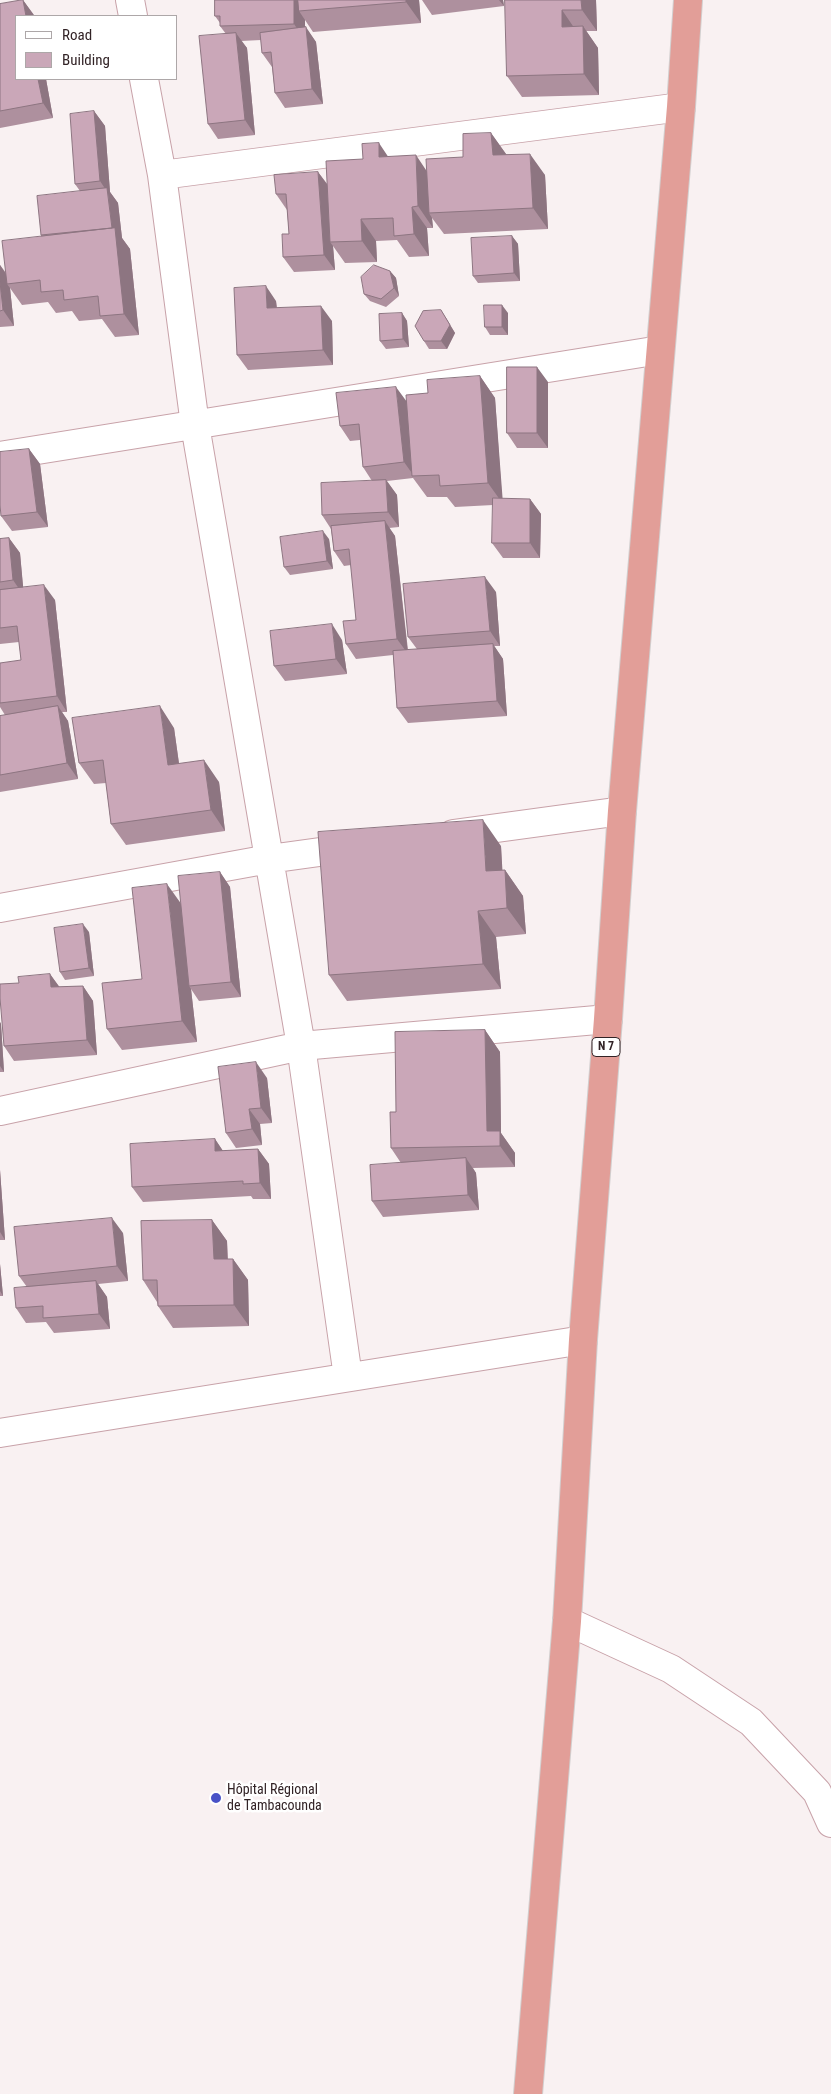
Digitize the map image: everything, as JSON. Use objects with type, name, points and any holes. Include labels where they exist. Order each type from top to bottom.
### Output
[{"type":"highway","name":"N 7","points":[[528,2094],[568,1621],[583,1340],[622,811],[682,107],[688,0]]},
{"type":"street","points":[[130,0],[133,15]]},
{"type":"street","points":[[144,80],[162,176],[195,425],[301,1046],[348,1377]]},
{"type":"street","points":[[162,176],[682,107]]},
{"type":"street","points":[[0,456],[660,350]]},
{"type":"street","points":[[426,838],[622,811]]},
{"type":"street","points":[[0,908],[269,859],[377,844]]},
{"type":"street","points":[[0,1111],[301,1046],[608,1019]]},
{"type":"street","points":[[0,1433],[583,1340]]},
{"type":"street","points":[[568,1621],[671,1669],[751,1722],[817,1792],[831,1823]]},
{"type":"building","points":[[23,0],[26,15],[15,15],[15,80],[38,80],[43,103],[0,111],[0,4]]},
{"type":"building","points":[[215,0],[294,0],[294,24],[220,26],[220,16],[215,16]]},
{"type":"building","points":[[298,0],[406,0],[406,2],[299,11]]},
{"type":"building","points":[[505,0],[581,0],[582,10],[562,10],[562,27],[583,26],[584,74],[507,76]]},
{"type":"building","points":[[306,27],[312,89],[275,93],[271,52],[262,53],[260,33]]},
{"type":"building","points":[[236,33],[245,120],[208,124],[199,36]]},
{"type":"building","points":[[94,111],[100,181],[75,184],[70,114]]},
{"type":"building","points":[[491,133],[493,155],[530,154],[533,208],[429,213],[426,159],[463,157],[463,134]]},
{"type":"building","points":[[379,143],[379,157],[416,155],[418,206],[412,207],[414,234],[394,236],[393,218],[361,219],[362,241],[330,242],[326,161],[363,159],[362,144]]},
{"type":"building","points":[[318,172],[324,255],[283,257],[282,234],[289,234],[286,194],[276,194],[274,175]]},
{"type":"building","points":[[107,188],[112,228],[41,235],[37,196]]},
{"type":"building","points":[[115,228],[124,314],[100,316],[98,296],[64,300],[63,290],[41,292],[40,280],[7,284],[2,241]]},
{"type":"building","points":[[512,236],[514,273],[473,276],[471,238]]},
{"type":"building","points":[[374,265],[390,271],[394,288],[381,299],[364,294],[361,277]]},
{"type":"building","points":[[0,282],[3,310],[0,311]]},
{"type":"building","points":[[266,286],[267,308],[321,306],[323,350],[237,355],[234,288]]},
{"type":"building","points":[[484,305],[502,305],[502,327],[485,327]]},
{"type":"building","points":[[441,310],[450,325],[441,341],[424,341],[415,326],[423,311]]},
{"type":"building","points":[[402,313],[403,339],[380,341],[379,314]]},
{"type":"building","points":[[507,367],[537,367],[537,433],[507,433]]},
{"type":"building","points":[[480,376],[488,483],[440,486],[439,475],[412,476],[406,395],[428,393],[427,380]]},
{"type":"building","points":[[396,387],[404,462],[363,467],[359,424],[340,426],[336,393]]},
{"type":"building","points":[[29,449],[37,512],[1,516],[0,452]]},
{"type":"building","points":[[386,480],[388,512],[322,515],[321,483]]},
{"type":"building","points":[[493,498],[530,499],[530,543],[492,543]]},
{"type":"building","points":[[385,521],[397,639],[346,644],[343,621],[356,620],[349,549],[334,551],[331,526]]},
{"type":"building","points":[[323,531],[327,561],[284,567],[280,537]]},
{"type":"building","points":[[9,538],[13,580],[0,582],[0,539]]},
{"type":"building","points":[[485,577],[490,631],[408,637],[403,584]]},
{"type":"building","points":[[44,585],[57,696],[0,703],[0,663],[21,660],[17,626],[0,628],[0,590]]},
{"type":"building","points":[[332,624],[336,659],[274,666],[270,631]]},
{"type":"building","points":[[493,644],[497,701],[397,708],[393,651]]},
{"type":"building","points":[[58,706],[67,763],[0,775],[0,716]]},
{"type":"building","points":[[160,706],[168,765],[204,760],[211,810],[111,824],[103,760],[79,763],[72,718]]},
{"type":"building","points":[[483,820],[486,871],[505,870],[507,908],[478,911],[483,964],[329,975],[318,832]]},
{"type":"building","points":[[220,872],[231,982],[189,986],[178,876]]},
{"type":"building","points":[[167,884],[182,1021],[107,1029],[102,983],[142,979],[132,888]]},
{"type":"building","points":[[83,924],[89,968],[60,972],[54,928]]},
{"type":"building","points":[[50,974],[51,987],[83,986],[87,1040],[4,1046],[0,984],[19,983],[18,977]]},
{"type":"building","points":[[485,1030],[487,1131],[500,1131],[500,1146],[391,1148],[390,1112],[396,1112],[395,1032]]},
{"type":"building","points":[[256,1062],[261,1108],[249,1109],[252,1129],[226,1133],[218,1067]]},
{"type":"building","points":[[215,1139],[215,1151],[258,1149],[260,1183],[243,1184],[243,1181],[132,1187],[130,1144]]},
{"type":"building","points":[[466,1158],[468,1195],[372,1201],[370,1165]]},
{"type":"building","points":[[112,1218],[117,1266],[19,1276],[14,1227]]},
{"type":"building","points":[[212,1220],[214,1259],[233,1259],[234,1305],[158,1306],[157,1280],[143,1280],[141,1221]]},
{"type":"building","points":[[96,1281],[99,1314],[43,1318],[43,1306],[16,1308],[14,1288]]},
{"type":"place","name":"Hôpital Régional de Tambacounda","points":[[216,1798]]}]
